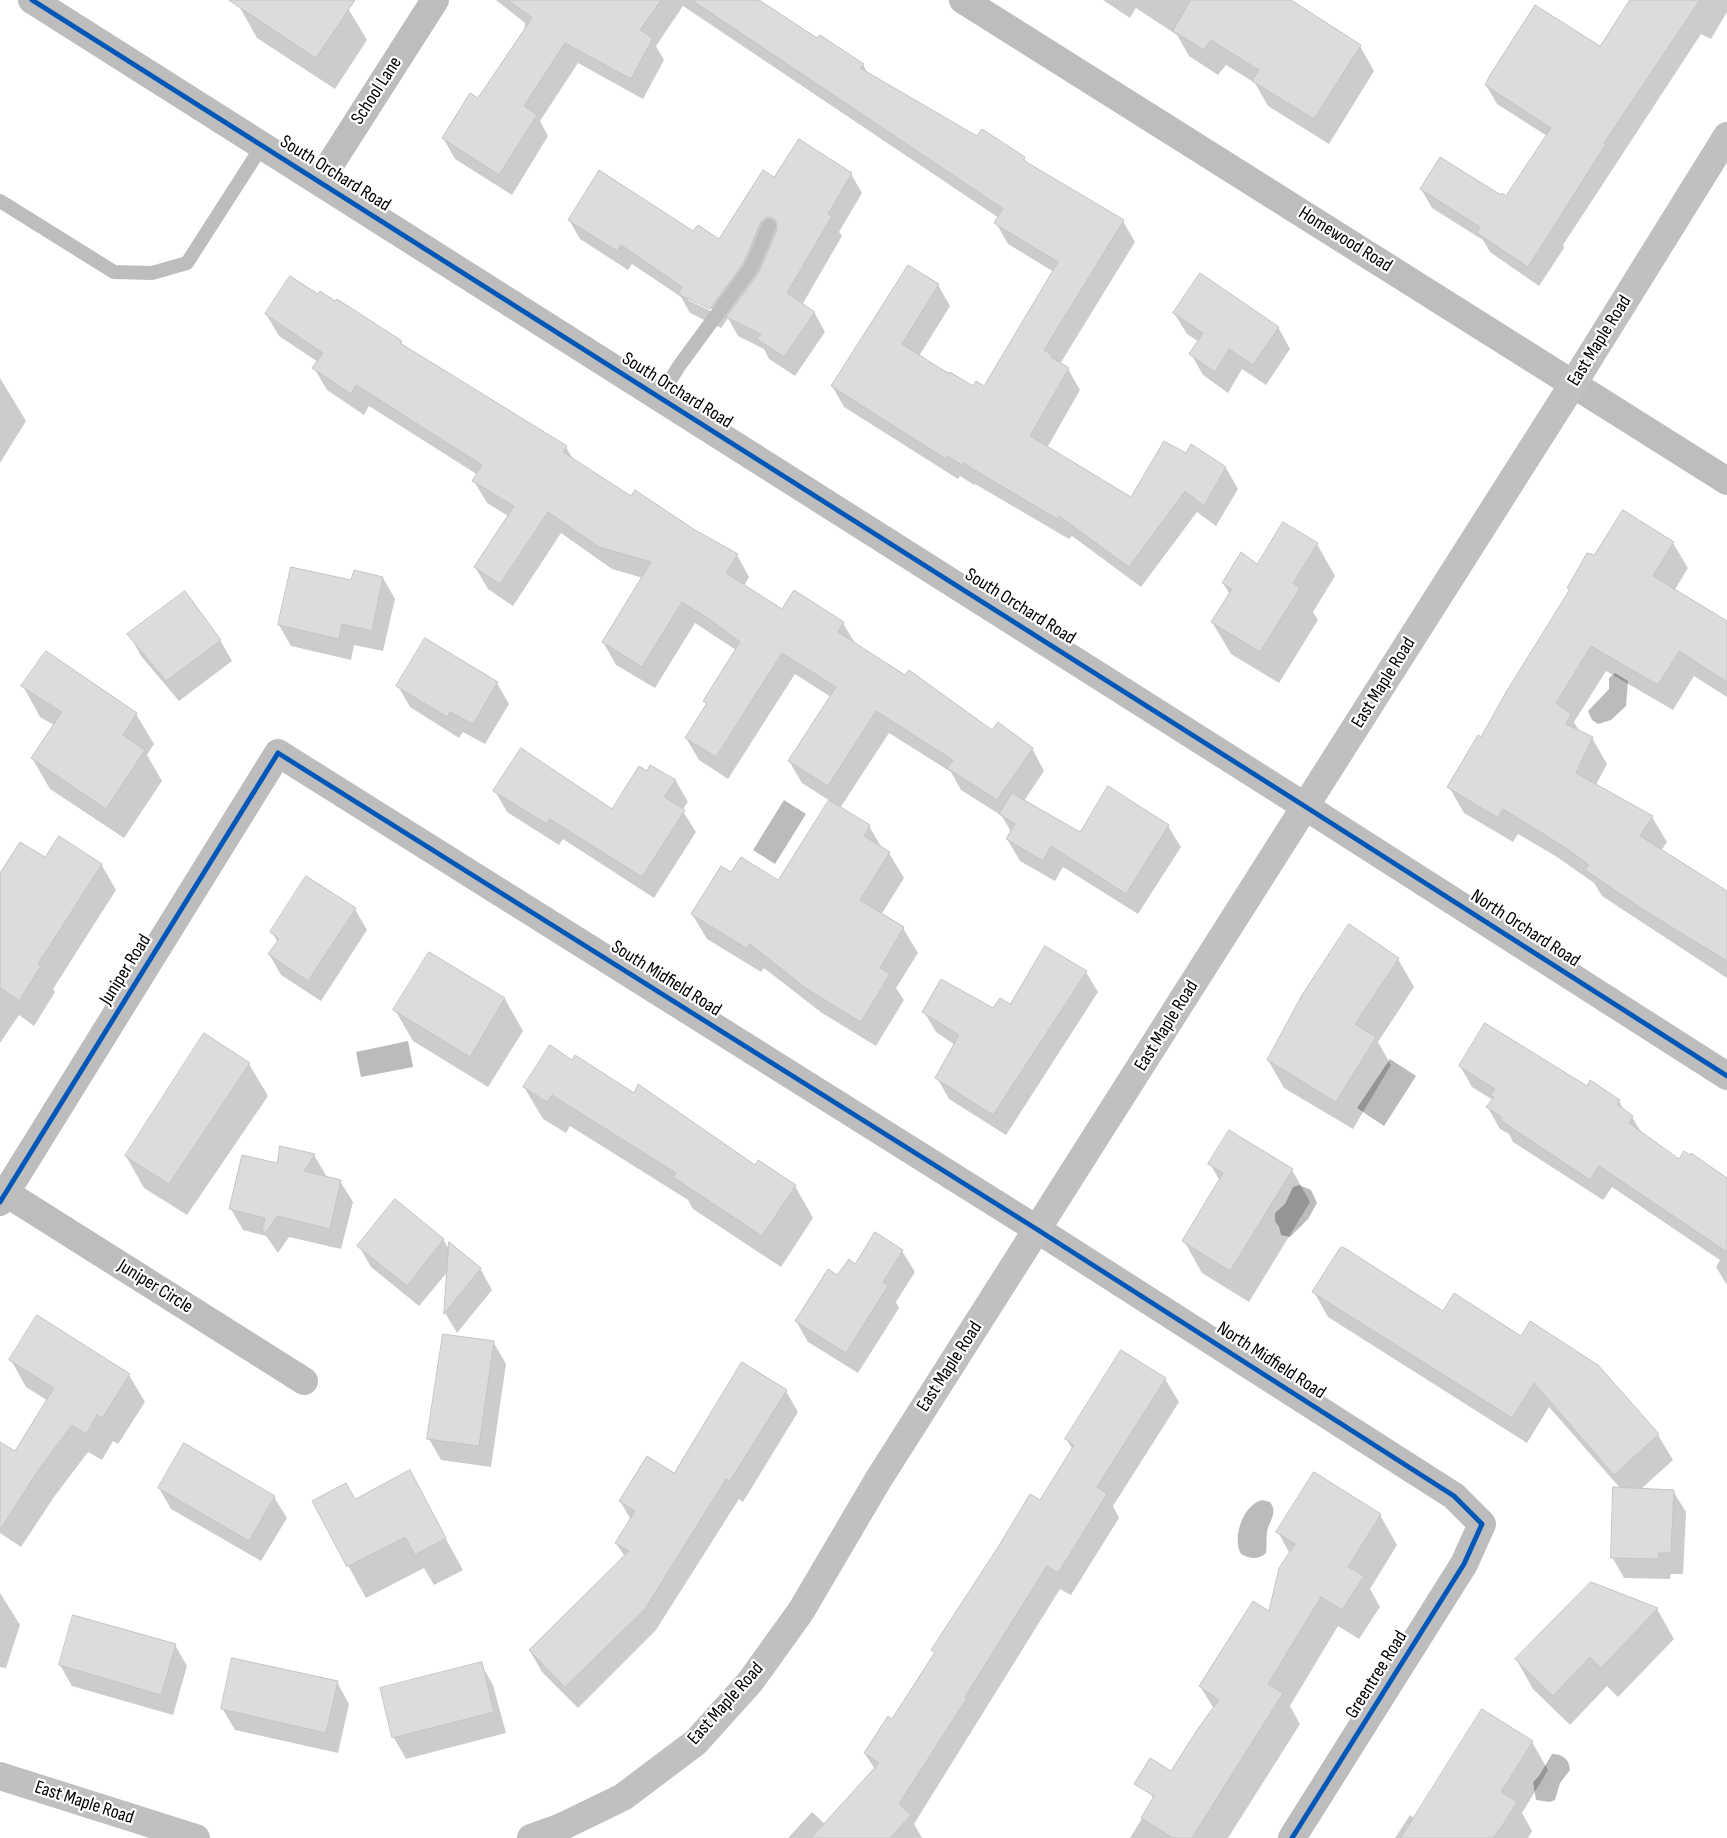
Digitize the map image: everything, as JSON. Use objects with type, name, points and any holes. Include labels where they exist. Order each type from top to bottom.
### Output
[{"type":"main road","name":"East Maple Road","points":[[531,1838],[559,1828],[623,1797],[696,1742],[750,1682],[801,1610],[878,1480],[1574,384],[1727,136]]},
{"type":"main road","name":"East Maple Road","points":[[0,1776],[196,1838]]},
{"type":"street","name":"South Orchard Road","points":[[32,0],[1306,807]]},
{"type":"street","name":"School Lane","points":[[319,182],[435,0]]},
{"type":"street","name":"Homewood Road","points":[[963,0],[1727,481]]},
{"type":"street","name":"Juniper Road","points":[[3,1197],[278,753]]},
{"type":"street","name":"South Midfield Road","points":[[278,753],[1038,1230]]},
{"type":"street","name":"North Orchard Road","points":[[1306,807],[1727,1076]]},
{"type":"street","name":"Juniper Circle","points":[[3,1197],[304,1381]]},
{"type":"street","name":"North Midfield Road","points":[[1038,1230],[1454,1496],[1482,1524]]},
{"type":"street","name":"Greentree Road","points":[[1292,1838],[1464,1564],[1482,1524]]},
{"type":"lane","points":[[0,201],[114,272],[152,273],[187,263],[262,146]]},
{"type":"lane","points":[[660,397],[679,366],[751,268],[769,226]]},
{"type":"shaded area","points":[[1615,673],[1628,681],[1626,706],[1611,720],[1598,724],[1592,720],[1588,711],[1609,689],[1609,678]]},
{"type":"shaded area","points":[[784,800],[806,814],[775,864],[753,850]]},
{"type":"shaded area","points":[[408,1041],[413,1067],[361,1077],[356,1052]]},
{"type":"shaded area","points":[[1390,1059],[1416,1076],[1384,1126],[1357,1108]]},
{"type":"shaded area","points":[[1299,1185],[1311,1190],[1317,1203],[1308,1219],[1290,1237],[1281,1235],[1275,1221],[1275,1213],[1285,1204],[1293,1187]]},
{"type":"shaded area","points":[[1262,1500],[1270,1502],[1273,1510],[1273,1516],[1267,1532],[1266,1553],[1257,1558],[1251,1558],[1241,1554],[1238,1539],[1239,1531],[1241,1522],[1249,1508]]},
{"type":"shaded area","points":[[1552,1754],[1565,1758],[1570,1770],[1560,1783],[1555,1800],[1550,1802],[1536,1800],[1533,1782],[1539,1776]]},
{"type":"building","points":[[229,0],[355,0],[316,58]]},
{"type":"building","points":[[508,0],[661,0],[640,30],[653,38],[631,79],[565,43],[524,106],[537,115],[499,175],[442,138],[470,93],[478,98],[532,18]]},
{"type":"building","points":[[692,0],[759,0],[817,38],[820,35],[864,64],[860,68],[977,136],[982,129],[1025,157],[1023,160],[1124,220],[1044,350],[1052,355],[1051,357],[1069,368],[1030,436],[1131,497],[1164,441],[1186,453],[1191,444],[1226,467],[1204,506],[1185,491],[1129,567],[1059,516],[1057,519],[963,463],[962,465],[947,456],[946,459],[831,386],[908,265],[939,284],[902,344],[949,374],[950,372],[973,386],[976,381],[984,386],[1058,262],[994,223],[1003,209]]},
{"type":"building","points":[[1191,0],[1291,0],[1361,45],[1314,119],[1252,81],[1259,70],[1211,40],[1204,50],[1173,31]]},
{"type":"building","points":[[1630,0],[1700,0],[1604,143],[1606,144],[1528,267],[1477,233],[1480,227],[1420,189],[1440,157],[1501,195],[1502,193],[1506,196],[1551,128],[1485,85],[1490,75],[1535,5],[1600,46]]},
{"type":"building","points":[[799,139],[852,173],[828,214],[832,216],[787,293],[815,312],[784,357],[757,339],[761,334],[726,317],[759,272],[777,229],[776,221],[773,218],[767,217],[761,222],[743,264],[710,309],[678,294],[682,287],[621,245],[617,251],[568,220],[599,170],[693,231],[698,225],[719,239],[763,170],[774,177]]},
{"type":"building","points":[[1200,273],[1279,327],[1253,365],[1229,349],[1215,372],[1189,354],[1203,333],[1173,313]]},
{"type":"building","points":[[290,276],[318,294],[320,291],[335,301],[337,299],[402,341],[400,343],[567,446],[563,452],[631,496],[635,490],[695,530],[738,554],[726,573],[782,609],[794,590],[844,622],[838,632],[905,675],[909,670],[992,730],[998,722],[1033,748],[997,800],[947,768],[953,760],[876,711],[828,786],[788,761],[836,687],[782,653],[716,757],[685,738],[707,703],[703,701],[740,642],[682,602],[642,667],[602,642],[651,562],[599,547],[548,512],[500,584],[474,567],[514,506],[472,481],[482,465],[356,385],[351,394],[312,368],[323,353],[265,314]]},
{"type":"building","points":[[1623,510],[1674,542],[1653,576],[1727,621],[1727,682],[1679,651],[1658,685],[1591,646],[1556,703],[1571,714],[1566,724],[1593,737],[1576,773],[1653,816],[1640,836],[1727,891],[1727,961],[1647,912],[1585,870],[1589,865],[1566,848],[1503,809],[1498,818],[1447,787],[1478,735],[1481,737],[1505,694],[1570,589],[1567,588],[1587,553],[1594,555]]},
{"type":"building","points":[[1283,522],[1318,543],[1293,583],[1300,588],[1260,652],[1211,622],[1232,589],[1222,583],[1241,552],[1257,564]]},
{"type":"building","points":[[291,567],[351,580],[354,570],[383,577],[372,631],[342,624],[339,639],[278,625]]},
{"type":"building","points":[[185,591],[221,640],[166,681],[127,634]]},
{"type":"building","points":[[425,638],[498,682],[473,724],[450,712],[447,717],[396,686]]},
{"type":"building","points":[[46,651],[137,713],[123,735],[145,750],[106,809],[31,758],[62,712],[21,686]]},
{"type":"building","points":[[521,748],[612,809],[639,766],[647,771],[650,765],[676,780],[664,797],[685,810],[642,877],[550,819],[547,824],[493,791]]},
{"type":"building","points":[[1108,786],[1169,825],[1126,894],[1051,846],[1043,861],[1006,839],[1015,824],[999,814],[1012,793],[1080,832]]},
{"type":"building","points":[[829,800],[870,825],[864,836],[890,852],[860,900],[904,927],[880,968],[890,974],[861,1022],[807,989],[750,944],[746,948],[691,914],[721,866],[731,872],[741,857],[778,880]]},
{"type":"building","points":[[59,836],[102,864],[38,964],[41,966],[19,1001],[0,987],[0,873],[20,842],[45,857]]},
{"type":"building","points":[[306,876],[356,908],[308,981],[268,954],[279,939],[270,932]]},
{"type":"building","points":[[1349,924],[1399,958],[1355,1024],[1376,1037],[1336,1102],[1267,1060],[1302,995]]},
{"type":"building","points":[[1045,946],[1087,971],[993,1115],[935,1078],[959,1035],[922,1012],[941,979],[993,1008],[1000,998],[1010,1004]]},
{"type":"building","points":[[429,952],[505,998],[470,1057],[393,1010]]},
{"type":"building","points":[[1485,1023],[1587,1086],[1590,1080],[1620,1100],[1617,1104],[1633,1116],[1629,1123],[1679,1159],[1684,1151],[1690,1155],[1691,1153],[1727,1178],[1727,1252],[1599,1166],[1590,1180],[1500,1120],[1502,1117],[1486,1107],[1494,1097],[1490,1095],[1495,1089],[1459,1066]]},
{"type":"building","points":[[204,1033],[250,1063],[169,1184],[125,1156]]},
{"type":"building","points":[[550,1045],[572,1060],[575,1055],[634,1093],[638,1084],[755,1165],[758,1160],[796,1185],[762,1236],[673,1177],[676,1173],[552,1095],[547,1102],[523,1087]]},
{"type":"building","points":[[1229,1130],[1293,1169],[1230,1271],[1182,1241],[1223,1173],[1208,1164]]},
{"type":"building","points":[[280,1146],[315,1154],[304,1171],[341,1180],[330,1229],[277,1216],[266,1233],[262,1231],[265,1218],[229,1209],[242,1155],[277,1163]]},
{"type":"building","points":[[395,1199],[444,1239],[407,1286],[357,1246]]},
{"type":"building","points":[[875,1232],[903,1250],[883,1282],[888,1286],[846,1353],[795,1321],[828,1269],[837,1275],[849,1259],[855,1264]]},
{"type":"building","points":[[449,1242],[481,1268],[444,1314]]},
{"type":"building","points":[[1343,1247],[1443,1311],[1454,1293],[1521,1336],[1530,1321],[1598,1365],[1659,1434],[1614,1475],[1534,1383],[1512,1418],[1312,1292],[1340,1248]]},
{"type":"building","points":[[37,1315],[130,1374],[105,1414],[102,1418],[97,1415],[86,1434],[72,1425],[39,1469],[0,1530],[0,1442],[15,1451],[54,1388],[9,1360]]},
{"type":"building","points":[[443,1334],[494,1341],[479,1446],[427,1439]]},
{"type":"building","points":[[1121,1350],[1166,1378],[1097,1487],[1107,1494],[1058,1573],[1047,1566],[965,1697],[967,1698],[899,1804],[911,1815],[890,1838],[811,1838],[879,1763],[864,1753],[888,1716],[892,1719],[935,1652],[931,1650],[1030,1494],[1040,1500],[1074,1445],[1065,1439]]},
{"type":"building","points":[[742,1362],[787,1390],[730,1481],[726,1479],[645,1609],[565,1687],[529,1650],[629,1551],[615,1543],[635,1511],[619,1501],[647,1456],[674,1473]]},
{"type":"building","points":[[184,1443],[275,1496],[249,1541],[158,1488]]},
{"type":"building","points":[[410,1470],[446,1538],[415,1555],[405,1537],[347,1567],[312,1501],[346,1483],[355,1499]]},
{"type":"building","points":[[1314,1472],[1381,1514],[1348,1567],[1364,1576],[1342,1610],[1321,1597],[1268,1684],[1283,1693],[1192,1838],[1173,1838],[1141,1818],[1154,1796],[1134,1784],[1150,1758],[1171,1771],[1219,1700],[1199,1686],[1253,1601],[1269,1611],[1279,1568],[1295,1544],[1276,1532]]},
{"type":"building","points":[[1613,1487],[1674,1490],[1671,1553],[1659,1553],[1658,1559],[1611,1558]]},
{"type":"building","points":[[1591,1582],[1658,1608],[1601,1668],[1590,1657],[1553,1696],[1515,1659]]},
{"type":"building","points":[[73,1615],[176,1644],[161,1695],[59,1665]]},
{"type":"building","points":[[232,1658],[338,1681],[326,1733],[221,1709]]},
{"type":"building","points":[[482,1662],[494,1712],[392,1738],[380,1688]]},
{"type":"building","points":[[1482,1709],[1533,1741],[1501,1792],[1517,1802],[1502,1826],[1493,1838],[1401,1838]]},
{"type":"cycle path","points":[[32,0],[1727,1076]]},
{"type":"cycle path","points":[[0,1202],[278,753],[1038,1230],[1454,1496],[1482,1524],[1464,1564],[1292,1838]]}]
